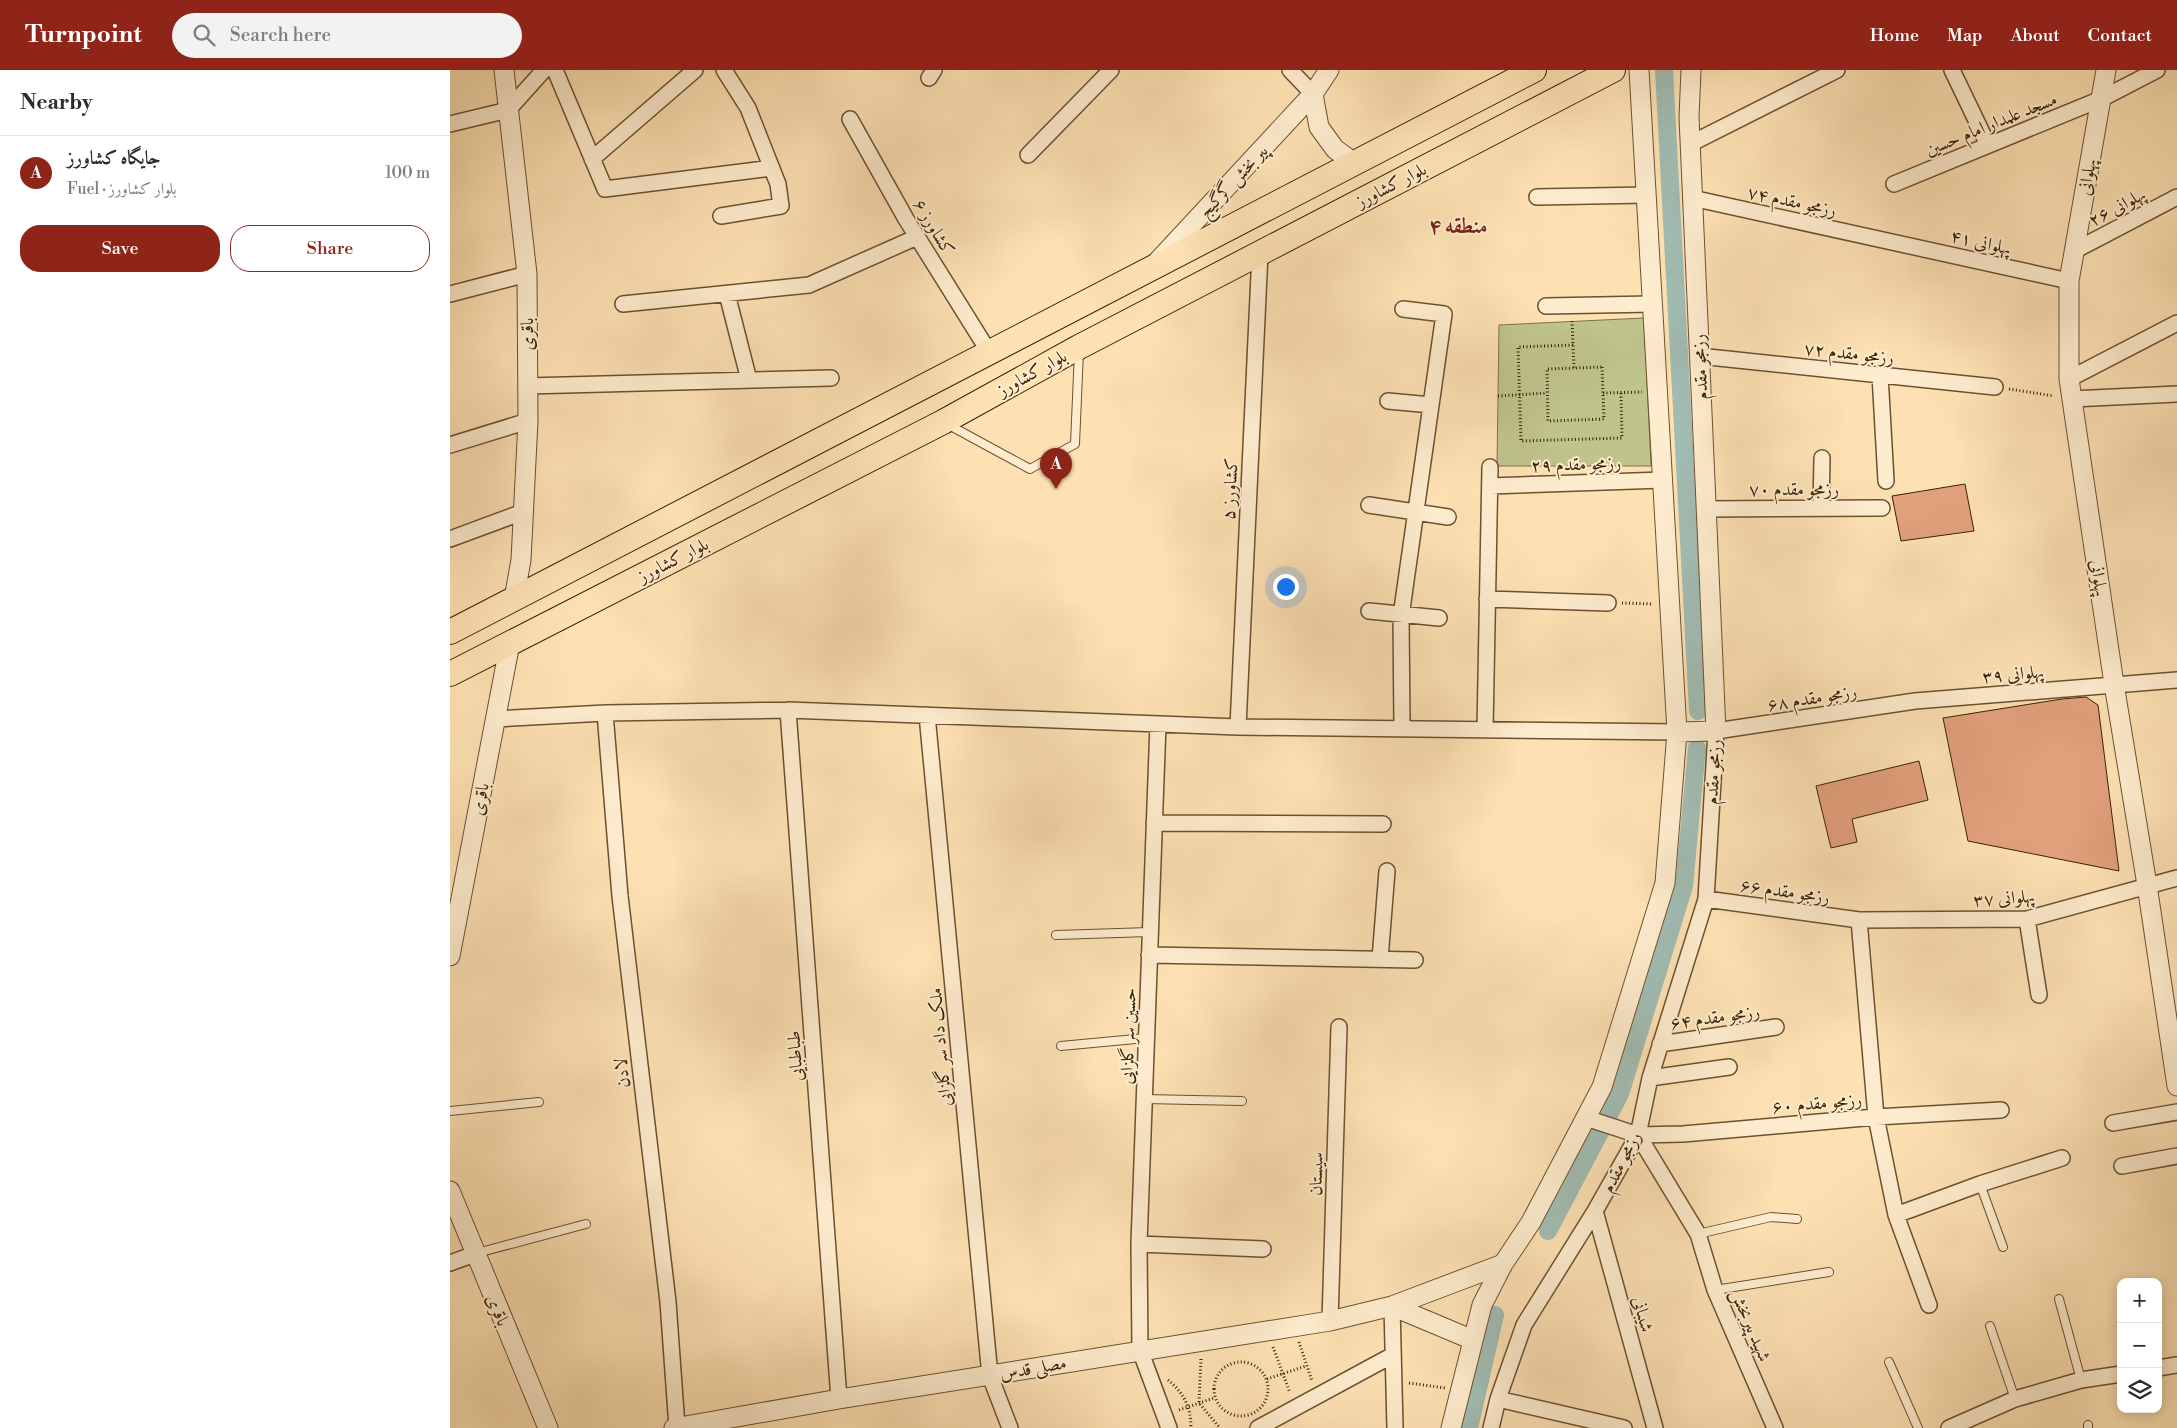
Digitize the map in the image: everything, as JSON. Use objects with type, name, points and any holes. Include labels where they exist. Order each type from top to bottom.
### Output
[{"type":"main road","name":"بلوار کشاورز","points":[[450,632],[1534,70]]},
{"type":"main road","name":"بلوار کشاورز","points":[[450,674],[943,422],[1079,347],[1613,70]]},
{"type":"street","name":"باقری","points":[[504,70],[527,274],[528,421],[521,560],[514,599]]},
{"type":"street","points":[[450,124],[508,110],[544,70]]},
{"type":"street","points":[[556,70],[605,189],[772,168]]},
{"type":"street","points":[[592,159],[695,70]]},
{"type":"street","points":[[721,216],[781,206],[778,184],[748,108],[724,70]]},
{"type":"street","points":[[1028,155],[1111,70]]},
{"type":"street","points":[[1290,70],[1314,94],[1319,127],[1335,150],[1354,163]]},
{"type":"street","name":"پیر بخش گرگیج","points":[[1152,267],[1314,94],[1329,70]]},
{"type":"street","points":[[1451,1428],[1482,1305],[1503,1264],[1531,1222],[1591,1120],[1665,883],[1677,732],[1639,70]]},
{"type":"street","name":"رزمجو مقدم","points":[[1491,1428],[1498,1399],[1524,1325],[1595,1211],[1631,1133],[1706,899],[1716,731],[1688,117],[1691,70]]},
{"type":"street","points":[[1690,144],[1837,70]]},
{"type":"street","points":[[1952,70],[1988,145]]},
{"type":"street","name":"پهلوانی","points":[[2106,70],[2069,281],[2069,379],[2114,684],[2148,885],[2177,1086]]},
{"type":"street","name":"مسجد علمدار امام حسین","points":[[1894,184],[2101,99],[2157,70]]},
{"type":"street","name":"کشاورز ۶","points":[[850,119],[917,236],[989,352]]},
{"type":"street","points":[[1538,196],[1646,196]]},
{"type":"street","name":"پهلوانی ۲۶","points":[[2074,251],[2177,197]]},
{"type":"street","name":"رزمجو مقدم ۷۴","points":[[1692,198],[1885,240]]},
{"type":"street","points":[[623,304],[809,286],[917,236]]},
{"type":"street","name":"پهلوانی ۴۱","points":[[1885,240],[2069,281]]},
{"type":"street","name":"کشاورز ۵","points":[[1238,727],[1260,253]]},
{"type":"street","points":[[450,294],[527,274]]},
{"type":"street","points":[[727,294],[749,380]]},
{"type":"street","points":[[1546,306],[1652,304]]},
{"type":"street","points":[[1402,729],[1401,616],[1444,314],[1403,309]]},
{"type":"street","points":[[2069,379],[2177,323]]},
{"type":"street","name":"رزمجو مقدم ۷۲","points":[[1699,356],[1995,387]]},
{"type":"street","points":[[1880,375],[1886,481]]},
{"type":"street","points":[[527,386],[831,378]]},
{"type":"street","points":[[2072,399],[2177,394]]},
{"type":"street","points":[[1388,401],[1431,405]]},
{"type":"street","points":[[450,445],[528,421]]},
{"type":"street","points":[[1821,508],[1822,458]]},
{"type":"street","points":[[1485,730],[1490,467]]},
{"type":"street","name":"رزمجو مقدم ۲۹","points":[[1490,486],[1662,480]]},
{"type":"street","points":[[1369,505],[1448,517]]},
{"type":"street","name":"رزمجو مقدم ۷۰","points":[[1706,509],[1882,508]]},
{"type":"street","points":[[450,539],[523,512]]},
{"type":"street","points":[[1487,599],[1608,603]]},
{"type":"street","points":[[1368,611],[1401,616],[1439,618]]},
{"type":"street","name":"باقری","points":[[450,956],[510,643]]},
{"type":"street","name":"پهلوانی ۳۹","points":[[1915,701],[2177,680]]},
{"type":"street","name":"رزمجو مقدم ۶۸","points":[[1716,731],[1915,701]]},
{"type":"street","points":[[495,719],[605,713],[788,710],[1238,727],[1716,731]]},
{"type":"street","name":"طباطبایی","points":[[788,710],[839,1399]]},
{"type":"street","name":"لادن","points":[[605,713],[620,896],[668,1302],[676,1428]]},
{"type":"street","name":"ملک داد سر گلزایی","points":[[927,716],[990,1376],[1010,1428]]},
{"type":"street","name":"حسین سر گلزایی","points":[[1158,724],[1139,1244],[1140,1350],[1167,1422]]},
{"type":"street","points":[[1154,823],[1383,824]]},
{"type":"street","points":[[1380,959],[1387,872]]},
{"type":"street","name":"پهلوانی ۳۷","points":[[1859,920],[2027,919],[2177,878]]},
{"type":"street","name":"رزمجو مقدم ۶۶","points":[[1706,899],[1859,920]]},
{"type":"street","points":[[2027,919],[2039,995]]},
{"type":"street","points":[[1859,920],[1876,1116],[1896,1214],[1929,1305]]},
{"type":"street","points":[[1149,955],[1415,960]]},
{"type":"street","name":"سیستان","points":[[1330,1321],[1339,1027]]},
{"type":"street","name":"رزمجو مقدم ۶۴","points":[[1660,1044],[1776,1027]]},
{"type":"street","points":[[1650,1078],[1729,1067]]},
{"type":"street","name":"رزمجو مقدم ۶۰","points":[[1591,1120],[1631,1133],[1682,1134],[1876,1116],[2000,1110]]},
{"type":"street","points":[[2113,1123],[2177,1112]]},
{"type":"street","name":"شهید پیربخش","points":[[1631,1133],[1698,1234],[1715,1290],[1775,1428]]},
{"type":"street","points":[[2122,1166],[2177,1156]]},
{"type":"street","points":[[1896,1214],[1980,1184],[2062,1158]]},
{"type":"street","name":"باقری","points":[[450,1191],[548,1428]]},
{"type":"street","name":"شیبانی","points":[[1595,1211],[1655,1428]]},
{"type":"street","points":[[1139,1244],[1263,1249]]},
{"type":"street","points":[[450,1263],[475,1254]]},
{"type":"street","name":"مصلی قدس","points":[[676,1428],[839,1399],[1330,1321],[1392,1306],[1503,1264]]},
{"type":"street","points":[[1395,1428],[1392,1306],[1473,1340]]},
{"type":"street","points":[[1258,1428],[1393,1355]]},
{"type":"street","points":[[2162,1367],[2177,1365]]},
{"type":"street","points":[[1949,1428],[2015,1399],[2081,1380],[2117,1375]]},
{"type":"street","points":[[1498,1399],[1624,1428]]},
{"type":"lane","points":[[943,422],[1030,469],[1050,458],[1075,444],[1079,347]]},
{"type":"lane","points":[[1056,935],[1150,932]]},
{"type":"lane","points":[[1061,1046],[1146,1038]]},
{"type":"lane","points":[[1144,1099],[1242,1101]]},
{"type":"lane","points":[[450,1111],[538,1102]]},
{"type":"lane","points":[[1980,1184],[2003,1247]]},
{"type":"lane","points":[[1698,1234],[1771,1217],[1797,1219]]},
{"type":"lane","points":[[475,1254],[586,1224]]},
{"type":"lane","points":[[1715,1290],[1829,1272]]},
{"type":"lane","points":[[2059,1299],[2081,1380]]},
{"type":"lane","points":[[1990,1326],[2015,1399]]},
{"type":"lane","points":[[1889,1362],[1918,1428]]},
{"type":"path","points":[[1571,306],[1574,368]]},
{"type":"path","points":[[1573,345],[1518,347],[1520,441],[1622,438],[1621,393],[1603,393]]},
{"type":"path","points":[[1602,367],[1604,419],[1548,421],[1547,393],[1547,369],[1602,367]]},
{"type":"path","points":[[1995,387],[2072,399]]},
{"type":"path","points":[[1498,396],[1547,393]]},
{"type":"path","points":[[1608,603],[1670,604]]},
{"type":"path","points":[[1294,1327],[1306,1366],[1318,1395]]},
{"type":"path","points":[[1266,1331],[1284,1373],[1291,1398]]},
{"type":"path","points":[[1201,1341],[1199,1403],[1220,1428]]},
{"type":"path","points":[[1236,1362],[1246,1362],[1262,1371],[1267,1380],[1267,1398],[1263,1406],[1248,1416],[1232,1416],[1224,1412],[1214,1398],[1213,1388],[1215,1379],[1227,1365],[1236,1362]]},
{"type":"path","points":[[1267,1380],[1306,1366]]},
{"type":"path","points":[[1147,1371],[1158,1374],[1173,1383],[1184,1396],[1189,1407],[1191,1428]]},
{"type":"path","points":[[1394,1381],[1460,1390]]},
{"type":"path","points":[[1167,1422],[1189,1407],[1214,1398]]},
{"type":"green space","points":[[1644,318],[1651,466],[1497,466],[1499,325]]},
{"type":"building","points":[[1965,484],[1974,531],[1901,541],[1892,496]]},
{"type":"building","points":[[2086,697],[2098,705],[2119,871],[1968,841],[1943,718],[2062,699]]},
{"type":"building","points":[[1919,761],[1928,800],[1852,819],[1857,842],[1831,848],[1816,786]]},
{"type":"waterway","points":[[1664,70],[1698,711]]},
{"type":"waterway","points":[[1548,1231],[1620,1094],[1684,886],[1697,748]]},
{"type":"waterway","points":[[1469,1428],[1495,1315]]},
{"type":"place","name":"جایگاه کشاورز","points":[[1056,489]]},
{"type":"district","name":"منطقه ۴","points":[[1458,225]]}]
